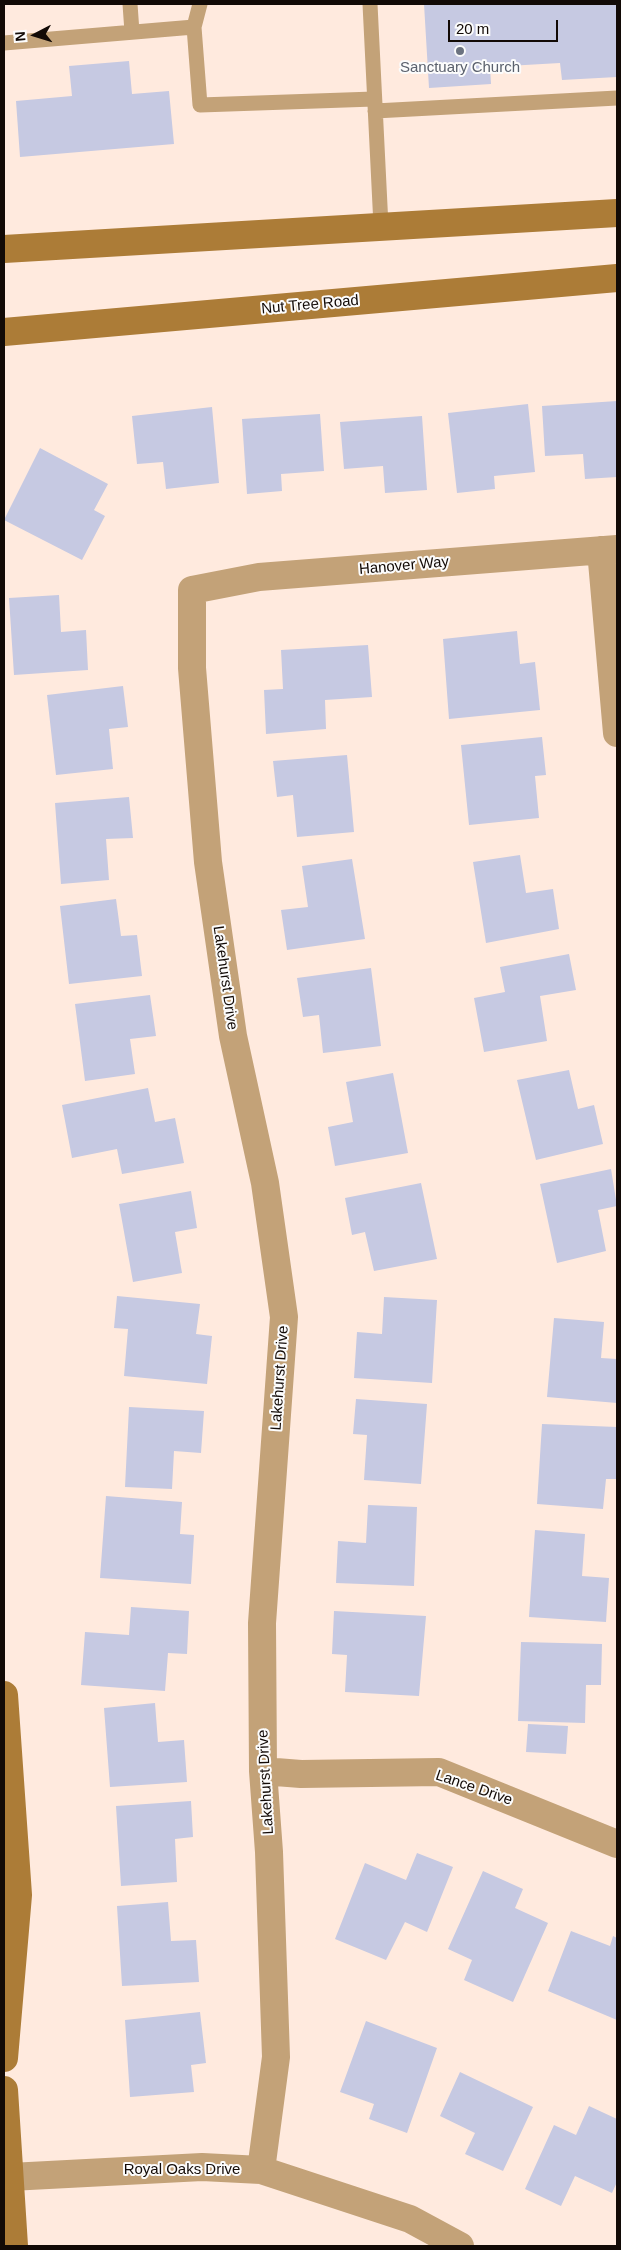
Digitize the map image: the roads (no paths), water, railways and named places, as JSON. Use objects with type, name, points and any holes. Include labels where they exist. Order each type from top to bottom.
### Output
[{"type":"main road","points":[[4,249],[617,213]]},
{"type":"main road","name":"Nut Tree Road","points":[[4,332],[617,278]]},
{"type":"main road","points":[[4,1695],[18,1895],[4,2058]]},
{"type":"main road","points":[[4,2090],[14,2246]]},
{"type":"street","name":"Hanover Way","points":[[192,590],[259,577],[609,550]]},
{"type":"street","points":[[609,550],[617,733]]},
{"type":"street","name":"Lakehurst Drive","points":[[192,590],[192,668],[208,862],[233,1036],[265,1183],[284,1317],[262,1623],[263,1772],[269,1852],[276,2057],[261,2170]]},
{"type":"street","name":"Lance Drive","points":[[263,1772],[301,1774],[439,1772],[617,1844]]},
{"type":"street","name":"Royal Oaks Drive","points":[[10,2177],[202,2167],[261,2170],[410,2219],[460,2246]]},
{"type":"lane","points":[[130,4],[132,32]]},
{"type":"lane","points":[[200,4],[194,27],[200,105],[375,105],[617,98]]},
{"type":"lane","points":[[370,4],[381,226]]},
{"type":"lane","points":[[4,43],[194,27]]},
{"type":"place","name":"Sanctuary Church","points":[[460,51]]}]
